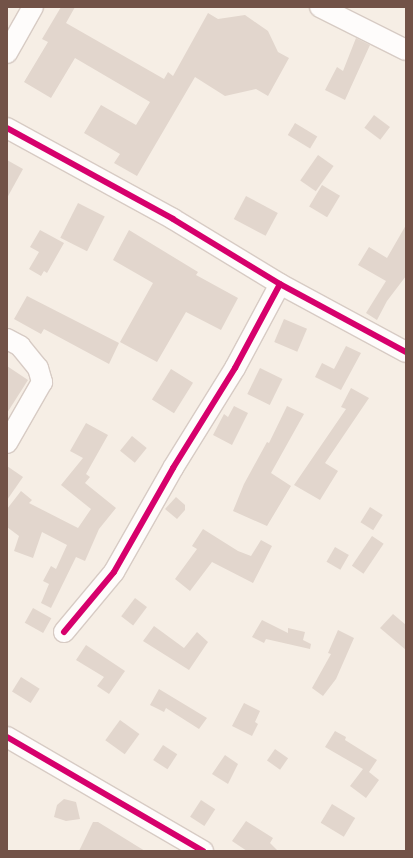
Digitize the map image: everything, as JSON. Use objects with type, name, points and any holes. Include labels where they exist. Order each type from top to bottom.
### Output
[{"type":"street","points":[[7,53],[33,7]]},
{"type":"street","points":[[320,7],[406,50]]},
{"type":"street","points":[[7,128],[173,219],[280,284],[406,352]]},
{"type":"street","points":[[64,632],[114,572],[173,468],[235,368],[280,284]]},
{"type":"street","points":[[7,339],[20,346],[38,368],[42,382],[7,443]]},
{"type":"street","points":[[7,737],[203,851]]},
{"type":"building","points":[[61,7],[75,7],[66,23],[164,79],[168,72],[173,76],[208,13],[218,19],[245,15],[268,31],[278,52],[289,58],[268,96],[256,89],[225,96],[195,77],[137,176],[114,163],[120,154],[84,133],[101,105],[136,125],[150,102],[75,58],[51,98],[24,82],[48,42],[42,39]]},
{"type":"building","points":[[356,38],[370,45],[345,100],[325,90],[337,67],[343,71]]},
{"type":"building","points":[[374,115],[390,127],[380,140],[364,128]]},
{"type":"building","points":[[295,123],[317,136],[310,148],[288,135]]},
{"type":"building","points":[[318,155],[334,166],[316,191],[300,180]]},
{"type":"building","points":[[7,160],[23,169],[7,198]]},
{"type":"building","points":[[322,185],[340,196],[327,217],[309,206]]},
{"type":"building","points":[[246,196],[278,213],[266,236],[234,219]]},
{"type":"building","points":[[78,203],[105,217],[87,251],[60,238]]},
{"type":"building","points":[[406,225],[406,276],[387,301],[377,320],[366,313],[386,281],[358,265],[369,247],[387,258]]},
{"type":"building","points":[[40,230],[64,243],[47,273],[44,271],[41,276],[29,269],[39,252],[30,247]]},
{"type":"building","points":[[129,230],[198,272],[196,275],[238,298],[221,330],[186,312],[157,362],[120,342],[153,283],[113,260]]},
{"type":"building","points":[[27,296],[119,343],[109,364],[44,329],[41,334],[14,319]]},
{"type":"building","points":[[284,319],[307,329],[297,352],[274,342]]},
{"type":"building","points":[[346,346],[361,353],[341,390],[315,377],[322,363],[334,369]]},
{"type":"building","points":[[7,366],[28,380],[7,413]]},
{"type":"building","points":[[260,368],[282,379],[270,405],[247,394]]},
{"type":"building","points":[[171,369],[193,383],[174,413],[152,400]]},
{"type":"building","points":[[351,388],[369,398],[325,463],[338,471],[320,500],[294,485],[346,409],[341,407]]},
{"type":"building","points":[[234,406],[248,413],[232,445],[213,435],[224,414],[228,417]]},
{"type":"building","points":[[287,406],[304,414],[271,473],[291,486],[267,526],[233,511],[244,484],[267,442],[269,443]]},
{"type":"building","points":[[86,423],[108,435],[86,474],[90,477],[85,483],[116,508],[99,529],[85,561],[76,557],[51,608],[41,603],[49,584],[43,581],[51,566],[56,569],[67,545],[42,532],[33,558],[14,551],[19,536],[7,527],[7,509],[21,491],[32,500],[29,503],[78,528],[91,509],[61,485],[83,458],[70,451]]},
{"type":"building","points":[[132,436],[147,448],[135,463],[120,451]]},
{"type":"building","points":[[7,466],[23,477],[7,500]]},
{"type":"building","points":[[176,497],[185,505],[185,510],[177,519],[165,509]]},
{"type":"building","points":[[370,507],[383,515],[373,530],[360,522]]},
{"type":"building","points":[[203,529],[238,551],[251,556],[261,540],[272,546],[253,583],[212,562],[190,591],[175,579],[197,549],[192,546]]},
{"type":"building","points":[[372,536],[384,544],[363,574],[352,566]]},
{"type":"building","points":[[335,547],[349,555],[340,570],[326,562]]},
{"type":"building","points":[[135,598],[147,607],[133,625],[121,616]]},
{"type":"building","points":[[33,608],[51,618],[43,633],[25,623]]},
{"type":"building","points":[[393,614],[406,625],[406,650],[380,628]]},
{"type":"building","points":[[262,620],[288,633],[288,628],[305,632],[303,640],[311,644],[310,649],[266,639],[264,643],[252,637]]},
{"type":"building","points":[[154,626],[184,648],[197,632],[208,642],[189,670],[143,641]]},
{"type":"building","points":[[338,630],[354,638],[336,679],[323,696],[312,688],[331,654],[328,653]]},
{"type":"building","points":[[86,645],[125,671],[109,694],[97,686],[104,677],[76,660]]},
{"type":"building","points":[[21,677],[40,689],[31,703],[12,691]]},
{"type":"building","points":[[159,689],[207,718],[199,729],[166,708],[164,712],[150,705]]},
{"type":"building","points":[[244,703],[260,711],[255,722],[258,724],[252,736],[232,726]]},
{"type":"building","points":[[120,720],[139,734],[125,754],[105,740]]},
{"type":"building","points":[[335,731],[346,737],[345,740],[377,760],[369,772],[379,780],[366,798],[350,786],[363,769],[325,747]]},
{"type":"building","points":[[163,745],[177,754],[167,769],[153,760]]},
{"type":"building","points":[[275,749],[288,758],[280,770],[267,760]]},
{"type":"building","points":[[225,755],[238,764],[228,784],[212,774]]},
{"type":"building","points":[[64,799],[76,802],[80,819],[66,821],[54,817],[57,805]]},
{"type":"building","points":[[201,800],[215,809],[204,826],[190,817]]},
{"type":"building","points":[[332,804],[355,818],[344,837],[321,823]]},
{"type":"building","points":[[246,821],[273,838],[270,843],[278,851],[247,851],[232,841]]},
{"type":"building","points":[[93,822],[98,822],[145,851],[79,851]]},
{"type":"cycle path","points":[[7,128],[173,219],[280,284],[406,352]]},
{"type":"cycle path","points":[[64,632],[114,572],[173,468],[235,368],[280,284]]},
{"type":"cycle path","points":[[7,737],[203,851]]}]
